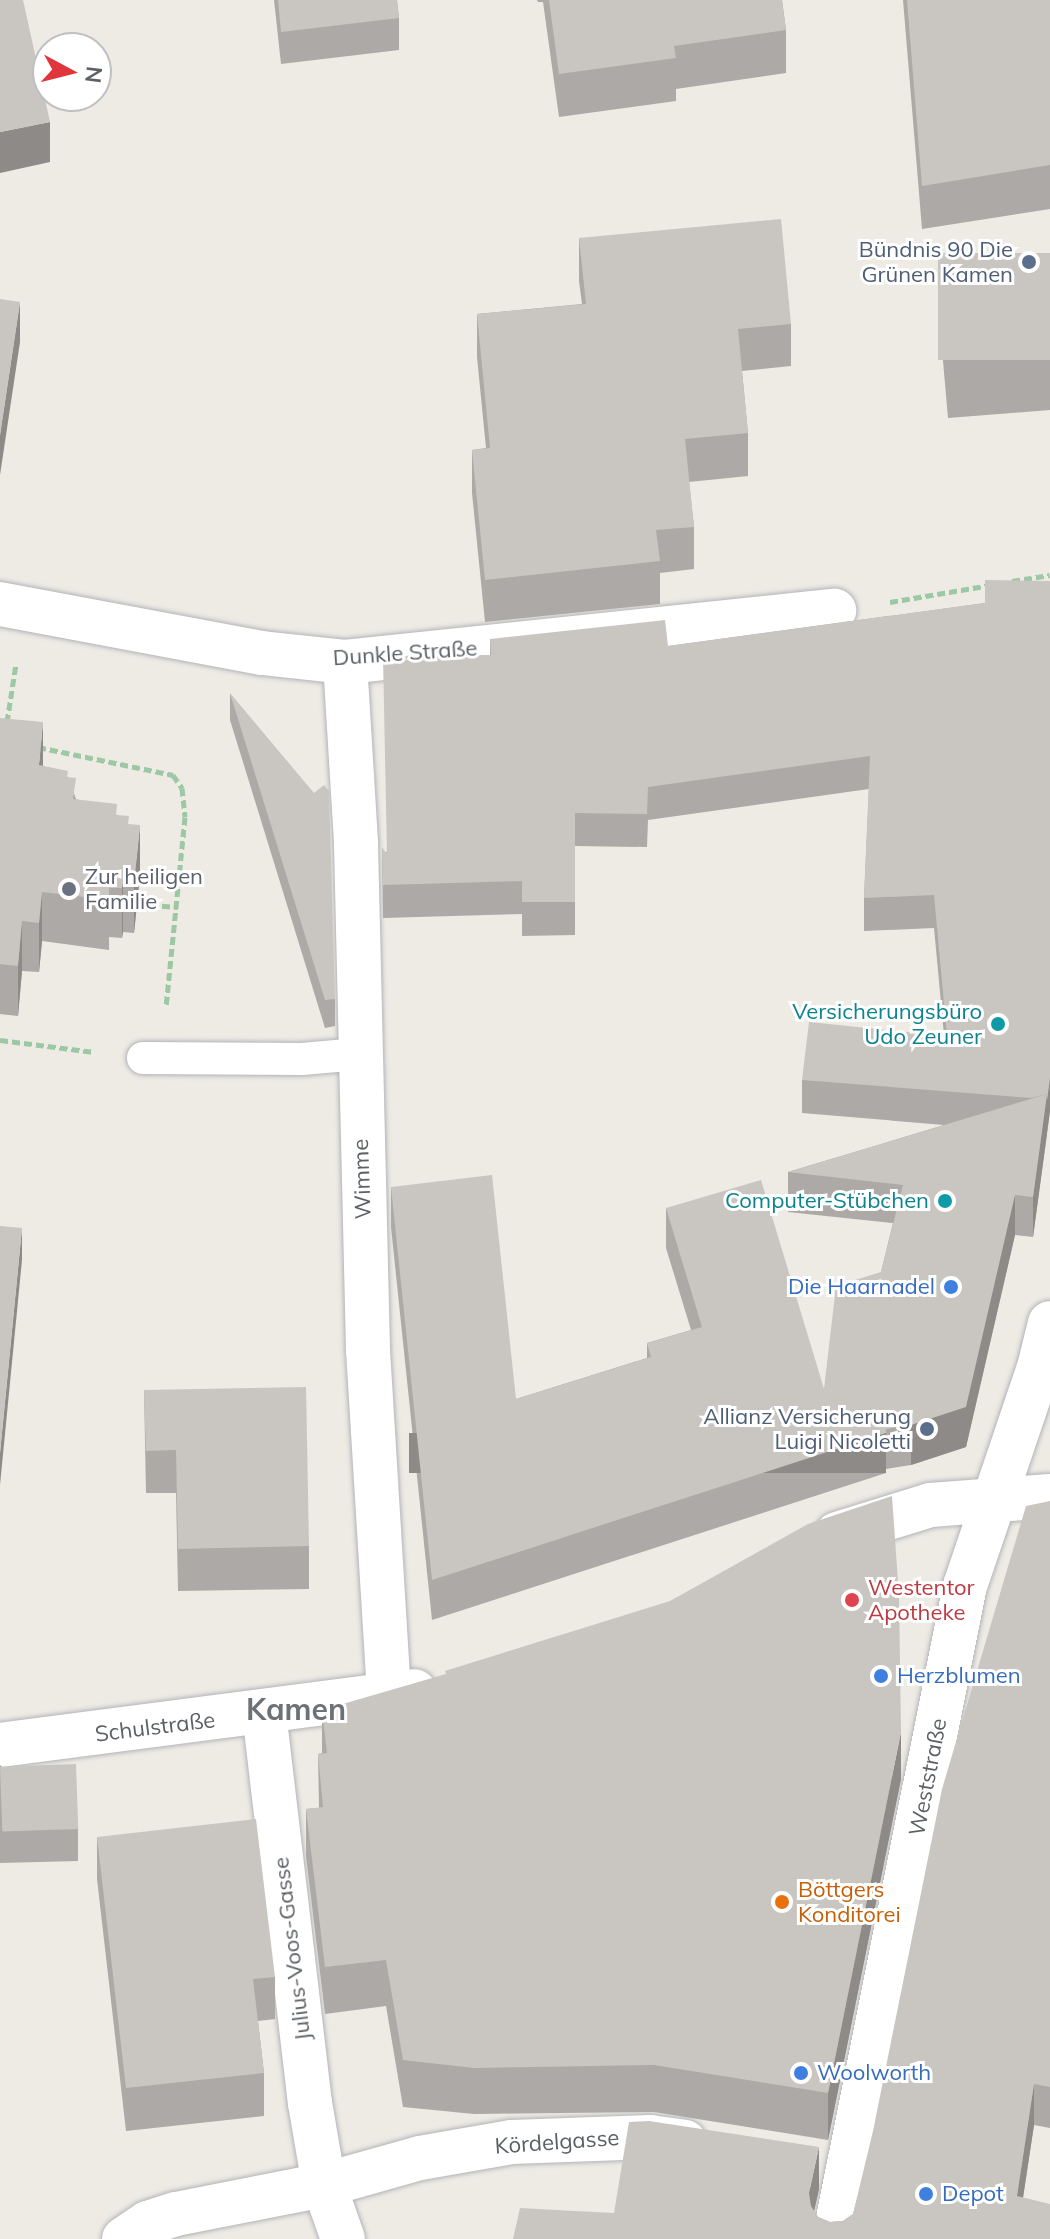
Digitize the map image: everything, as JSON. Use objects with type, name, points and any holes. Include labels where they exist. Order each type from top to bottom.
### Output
[{"type":"street","name":"Dunkle Straße","points":[[12,607],[262,653],[345,662],[834,611]]},
{"type":"street","name":"Wimme","points":[[345,662],[356,844],[368,1350],[425,1689]]},
{"type":"street","name":"Weststraße","points":[[834,2239],[965,1586],[1039,1368],[1050,1323]]},
{"type":"street","points":[[794,1550],[930,1505],[1050,1496]]},
{"type":"street","name":"Schulstraße","points":[[0,1745],[425,1689]]},
{"type":"street","name":"Julius-Voos-Gasse","points":[[264,1712],[310,2103],[324,2185]]},
{"type":"street","name":"Kördelgasse","points":[[124,2239],[148,2223],[176,2214],[324,2185],[420,2158],[512,2142],[650,2137],[726,2149]]},
{"type":"street","points":[[803,2161],[849,2168]]},
{"type":"street","points":[[324,2185],[343,2239]]},
{"type":"lane","points":[[143,1058],[302,1059],[359,1054]]},
{"type":"path","points":[[834,611],[1050,575]]},
{"type":"path","points":[[6,726],[12,607]]},
{"type":"path","points":[[0,1040],[143,1058],[160,1030],[169,995],[185,817],[182,788],[173,775],[31,746]]},
{"type":"path","points":[[138,904],[178,907]]},
{"type":"building","points":[[0,0],[23,0],[32,41],[32,112],[48,112],[50,122],[0,132]]},
{"type":"building","points":[[278,0],[397,0],[399,18],[281,32]]},
{"type":"building","points":[[549,0],[782,0],[786,30],[674,46],[676,58],[559,74]]},
{"type":"building","points":[[907,0],[1050,0],[1050,165],[922,186]]},
{"type":"building","points":[[781,219],[791,324],[738,329],[748,433],[685,439],[694,527],[656,530],[660,561],[485,580],[472,450],[490,448],[477,314],[586,304],[579,238]]},
{"type":"building","points":[[938,253],[1050,253],[1050,360],[938,360]]},
{"type":"building","points":[[0,299],[20,302],[0,435]]},
{"type":"building","points":[[985,580],[1050,581],[1050,1078],[1047,1100],[1047,1094],[1031,1098],[802,1080],[809,1022],[947,1036],[934,895],[864,898],[870,756],[648,787],[647,814],[575,813],[575,902],[522,902],[522,881],[383,885],[382,848],[387,854],[383,656],[491,655],[490,639],[665,620],[668,646],[985,603]]},
{"type":"building","points":[[230,693],[314,793],[324,785],[329,791],[335,999],[325,1000]]},
{"type":"building","name":"Zur heiligen Familie","points":[[0,718],[43,722],[39,765],[68,771],[67,777],[76,778],[73,799],[117,804],[116,815],[129,816],[128,824],[140,825],[134,884],[123,882],[122,888],[109,888],[109,900],[42,892],[39,923],[22,921],[18,966],[0,964]]},
{"type":"building","points":[[1047,1094],[1033,1197],[1015,1195],[966,1407],[911,1425],[886,1429],[886,1433],[432,1580],[391,1187],[492,1175],[516,1399],[651,1357],[647,1343],[702,1327],[666,1208],[761,1180],[824,1389],[836,1286],[881,1272],[903,1185],[788,1172]]},
{"type":"building","points":[[0,1226],[22,1228],[0,1453]]},
{"type":"building","points":[[306,1387],[309,1546],[178,1549],[176,1450],[146,1451],[144,1390]]},
{"type":"building","points":[[892,1496],[899,1596],[901,1732],[828,2093],[654,2065],[474,2068],[403,2060],[386,1960],[325,1967],[306,1809],[323,1807],[318,1754],[327,1753],[322,1710],[446,1674],[445,1671],[670,1601],[808,1524]]},
{"type":"building","points":[[1050,1501],[1050,2087],[1034,2084],[1017,2196],[1050,2204],[1050,2239],[513,2239],[520,2208],[614,2213],[629,2122],[649,2121],[819,2147],[809,2193],[811,2206],[818,2217],[830,2222],[843,2221],[853,2214],[873,2131],[942,1789],[1026,1506]]},
{"type":"building","points":[[76,1764],[78,1829],[2,1832],[0,1767]]},
{"type":"building","points":[[256,1819],[275,1977],[253,1979],[264,2073],[126,2088],[97,1837]]},
{"type":"place","name":"Bündnis 90 Die Grünen Kamen","points":[[1029,262]]},
{"type":"place","name":"Zur heiligen Familie","points":[[69,889]]},
{"type":"place","name":"Versicherungsbüro Udo Zeuner","points":[[998,1024]]},
{"type":"place","name":"Computer-Stübchen","points":[[945,1201]]},
{"type":"place","name":"Die Haarnadel","points":[[951,1287]]},
{"type":"place","name":"Allianz Versicherung Luigi Nicoletti","points":[[927,1429]]},
{"type":"place","name":"Westentor Apotheke","points":[[852,1600]]},
{"type":"place","name":"Herzblumen","points":[[881,1676]]},
{"type":"place","name":"Böttgers Konditorei","points":[[782,1902]]},
{"type":"place","name":"Woolworth","points":[[801,2073]]},
{"type":"place","name":"Depot","points":[[926,2194]]},
{"type":"district","name":"Kamen","points":[[296,1709]]}]
